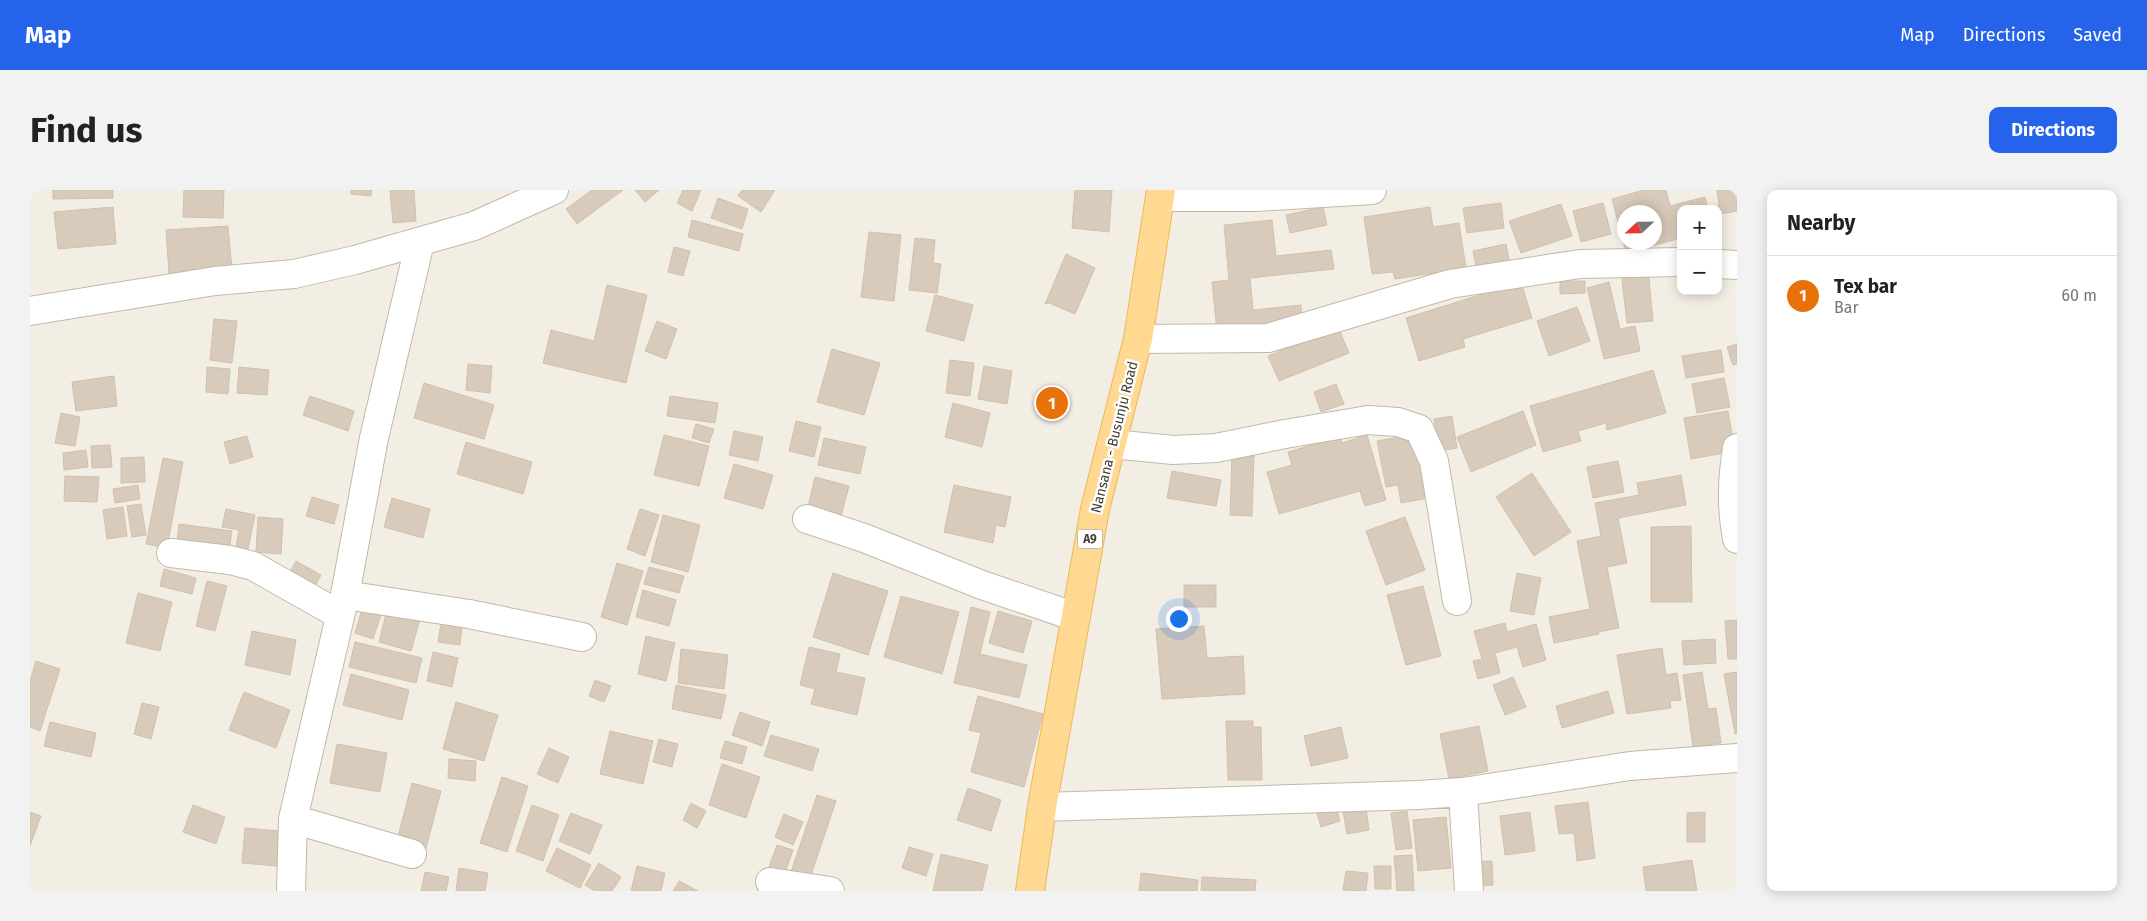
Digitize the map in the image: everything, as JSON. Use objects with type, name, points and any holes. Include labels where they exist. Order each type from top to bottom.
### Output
[{"type":"main road","name":"Nansana - Busunju Road","points":[[1030,891],[1042,807],[1095,509],[1138,339],[1161,193]]},
{"type":"street","points":[[30,311],[215,281],[294,274],[355,260],[474,226],[554,190]]},
{"type":"street","points":[[1161,193],[1256,197],[1372,190]]},
{"type":"street","points":[[291,891],[293,819],[342,605],[374,438],[420,242]]},
{"type":"street","points":[[1138,339],[1268,338],[1450,284],[1580,264],[1677,262]]},
{"type":"street","points":[[1722,264],[1737,265]]},
{"type":"street","points":[[1112,444],[1173,450],[1216,448],[1368,420],[1398,422],[1419,429],[1434,461],[1458,601]]},
{"type":"street","points":[[1737,448],[1732,481],[1737,539]]},
{"type":"street","points":[[807,519],[864,538],[982,585],[1076,617]]},
{"type":"street","points":[[171,553],[230,560],[253,566],[342,605],[469,614],[582,637]]},
{"type":"street","points":[[1042,807],[1464,792],[1630,766],[1737,758]]},
{"type":"street","points":[[1464,792],[1470,891]]},
{"type":"street","points":[[293,819],[412,854]]},
{"type":"street","points":[[770,882],[830,891]]},
{"type":"building","points":[[53,190],[113,190],[113,198],[53,199]]},
{"type":"building","points":[[184,190],[224,190],[223,218],[183,217]]},
{"type":"building","points":[[351,190],[372,190],[371,196],[351,194]]},
{"type":"building","points":[[390,190],[414,190],[416,221],[393,223]]},
{"type":"building","points":[[592,190],[623,190],[577,224],[566,209]]},
{"type":"building","points":[[635,190],[659,190],[645,202]]},
{"type":"building","points":[[683,190],[701,190],[692,211],[677,203]]},
{"type":"building","points":[[742,190],[775,190],[761,212],[738,196]]},
{"type":"building","points":[[1075,190],[1112,190],[1109,232],[1072,228]]},
{"type":"building","points":[[1644,190],[1666,190],[1670,206],[1705,197],[1707,205],[1677,205],[1677,239],[1662,243],[1662,205],[1617,205],[1617,218],[1612,199]]},
{"type":"building","points":[[1717,190],[1737,190],[1737,211],[1722,214],[1722,205],[1719,205]]},
{"type":"building","points":[[718,198],[748,209],[742,229],[711,218]]},
{"type":"building","points":[[1501,203],[1504,228],[1467,233],[1463,208]]},
{"type":"building","points":[[1603,203],[1611,234],[1581,242],[1573,211]]},
{"type":"building","points":[[1561,204],[1572,236],[1521,253],[1509,221]]},
{"type":"building","points":[[113,207],[116,244],[58,249],[54,212]]},
{"type":"building","points":[[1323,207],[1327,225],[1290,233],[1286,215]]},
{"type":"building","points":[[1430,207],[1433,227],[1459,223],[1466,268],[1395,279],[1393,272],[1372,274],[1364,217]]},
{"type":"building","points":[[692,220],[743,234],[739,251],[688,237]]},
{"type":"building","points":[[1272,220],[1276,256],[1331,250],[1334,269],[1250,278],[1253,310],[1301,305],[1302,322],[1217,331],[1212,282],[1229,280],[1224,225]]},
{"type":"building","points":[[228,226],[232,270],[169,274],[166,230]]},
{"type":"building","points":[[869,232],[901,235],[894,301],[861,297]]},
{"type":"building","points":[[915,238],[935,240],[933,263],[941,264],[937,293],[909,290]]},
{"type":"building","points":[[1506,244],[1510,264],[1477,271],[1473,251]]},
{"type":"building","points":[[674,247],[690,251],[683,276],[668,272]]},
{"type":"building","points":[[1625,250],[1637,250],[1626,253]]},
{"type":"building","points":[[1066,254],[1095,268],[1075,314],[1049,303],[1045,304]]},
{"type":"building","points":[[1648,269],[1653,321],[1627,323],[1621,271]]},
{"type":"building","points":[[1560,281],[1585,281],[1585,293],[1560,294]]},
{"type":"building","points":[[1521,282],[1532,318],[1463,339],[1465,347],[1419,361],[1406,318]]},
{"type":"building","points":[[1609,282],[1620,329],[1635,326],[1640,351],[1604,359],[1587,288]]},
{"type":"building","points":[[607,285],[647,295],[626,383],[543,363],[551,330],[594,341]]},
{"type":"building","points":[[935,295],[973,305],[964,341],[926,331]]},
{"type":"building","points":[[1577,307],[1590,341],[1549,356],[1537,321]]},
{"type":"building","points":[[214,319],[237,321],[232,363],[210,360]]},
{"type":"building","points":[[657,321],[677,329],[666,359],[645,351]]},
{"type":"building","points":[[1338,327],[1349,353],[1279,381],[1268,356]]},
{"type":"building","points":[[1737,344],[1737,364],[1733,365],[1727,347]]},
{"type":"building","points":[[832,349],[880,363],[864,415],[817,402]]},
{"type":"building","points":[[1721,350],[1724,372],[1686,378],[1682,356]]},
{"type":"building","points":[[950,360],[974,363],[970,396],[946,393]]},
{"type":"building","points":[[468,364],[492,366],[490,393],[466,390]]},
{"type":"building","points":[[984,366],[1012,371],[1007,404],[978,399]]},
{"type":"building","points":[[207,367],[230,369],[228,394],[206,392]]},
{"type":"building","points":[[239,367],[269,370],[267,395],[237,393]]},
{"type":"building","points":[[1653,370],[1666,413],[1607,430],[1606,423],[1578,431],[1581,441],[1543,452],[1530,406]]},
{"type":"building","points":[[114,376],[117,406],[76,411],[72,382]]},
{"type":"building","points":[[1724,378],[1730,407],[1697,413],[1692,384]]},
{"type":"building","points":[[424,383],[494,405],[484,439],[414,418]]},
{"type":"building","points":[[1336,384],[1344,404],[1321,412],[1314,392]]},
{"type":"building","points":[[310,396],[354,411],[348,431],[303,415]]},
{"type":"building","points":[[670,396],[718,403],[715,423],[667,416]]},
{"type":"building","points":[[953,403],[990,413],[982,447],[945,437]]},
{"type":"building","points":[[1523,411],[1536,445],[1471,472],[1457,437]]},
{"type":"building","points":[[1728,411],[1735,451],[1691,459],[1684,418]]},
{"type":"building","points":[[61,413],[80,417],[75,446],[55,443]]},
{"type":"building","points":[[1452,416],[1457,448],[1439,451],[1434,419]]},
{"type":"building","points":[[796,421],[821,427],[814,457],[789,451]]},
{"type":"building","points":[[696,424],[714,429],[709,443],[692,438]]},
{"type":"building","points":[[734,431],[763,437],[758,461],[729,455]]},
{"type":"building","points":[[1416,434],[1429,498],[1401,503],[1398,485],[1386,487],[1377,441]]},
{"type":"building","points":[[664,435],[709,446],[699,486],[654,475]]},
{"type":"building","points":[[1367,435],[1386,500],[1365,506],[1360,491],[1279,514],[1267,472],[1292,465],[1288,452],[1340,437],[1342,443]]},
{"type":"building","points":[[247,436],[253,457],[230,464],[224,442]]},
{"type":"building","points":[[824,438],[866,447],[860,474],[818,465]]},
{"type":"building","points":[[466,442],[532,462],[523,494],[457,474]]},
{"type":"building","points":[[110,445],[112,467],[92,468],[91,446]]},
{"type":"building","points":[[86,450],[88,467],[64,470],[63,453]]},
{"type":"building","points":[[1232,455],[1254,456],[1252,516],[1230,515]]},
{"type":"building","points":[[144,457],[145,482],[121,483],[121,458]]},
{"type":"building","points":[[163,458],[183,462],[167,548],[146,544]]},
{"type":"building","points":[[1618,461],[1624,492],[1593,498],[1587,467]]},
{"type":"building","points":[[734,464],[773,475],[763,509],[724,498]]},
{"type":"building","points":[[1172,471],[1221,480],[1216,506],[1167,498]]},
{"type":"building","points":[[1532,473],[1571,532],[1534,556],[1496,497]]},
{"type":"building","points":[[1681,475],[1686,505],[1618,518],[1627,563],[1607,567],[1619,628],[1554,643],[1549,617],[1590,609],[1577,541],[1601,536],[1595,503],[1639,495],[1637,483]]},
{"type":"building","points":[[65,476],[99,477],[97,502],[64,501]]},
{"type":"building","points":[[815,477],[849,486],[839,524],[806,515]]},
{"type":"building","points":[[138,485],[140,499],[115,503],[113,489]]},
{"type":"building","points":[[954,485],[1011,497],[1005,527],[996,525],[993,543],[944,532]]},
{"type":"building","points":[[312,497],[339,505],[334,524],[306,516]]},
{"type":"building","points":[[392,498],[430,509],[423,538],[384,527]]},
{"type":"building","points":[[141,504],[146,535],[132,537],[127,506]]},
{"type":"building","points":[[123,507],[127,536],[107,539],[103,510]]},
{"type":"building","points":[[226,509],[255,515],[247,554],[235,552],[239,530],[222,527]]},
{"type":"building","points":[[640,509],[659,515],[645,556],[627,549]]},
{"type":"building","points":[[663,515],[700,525],[688,572],[651,562]]},
{"type":"building","points":[[258,517],[283,519],[281,554],[256,552]]},
{"type":"building","points":[[1405,517],[1425,570],[1386,585],[1366,531]]},
{"type":"building","points":[[179,524],[232,531],[229,550],[177,544]]},
{"type":"building","points":[[1691,526],[1692,602],[1651,602],[1651,527]]},
{"type":"building","points":[[296,561],[321,575],[310,595],[285,581]]},
{"type":"building","points":[[617,563],[643,571],[627,625],[601,617]]},
{"type":"building","points":[[649,567],[684,576],[679,593],[644,584]]},
{"type":"building","points":[[164,569],[196,578],[192,594],[160,586]]},
{"type":"building","points":[[833,573],[888,591],[868,655],[813,637]]},
{"type":"building","points":[[1517,573],[1541,578],[1534,615],[1510,611]]},
{"type":"building","points":[[207,581],[227,586],[215,631],[196,626]]},
{"type":"building","points":[[1184,585],[1216,585],[1216,607],[1184,607]]},
{"type":"building","points":[[1423,586],[1441,656],[1406,665],[1387,595]]},
{"type":"building","points":[[643,590],[676,600],[669,626],[636,617]]},
{"type":"building","points":[[138,593],[172,602],[160,651],[126,643]]},
{"type":"building","points":[[901,596],[959,612],[942,674],[884,657]]},
{"type":"building","points":[[363,606],[382,612],[373,639],[355,633]]},
{"type":"building","points":[[971,607],[990,612],[980,654],[1027,665],[1019,698],[954,683]]},
{"type":"building","points":[[387,610],[420,619],[411,651],[379,642]]},
{"type":"building","points":[[998,611],[1032,621],[1023,653],[989,643]]},
{"type":"building","points":[[1737,620],[1737,659],[1728,659],[1725,621]]},
{"type":"building","points":[[441,623],[462,625],[460,645],[438,642]]},
{"type":"building","points":[[1505,623],[1507,632],[1536,624],[1546,660],[1523,667],[1517,647],[1495,653],[1500,673],[1478,679],[1473,661],[1482,659],[1474,631]]},
{"type":"building","points":[[1204,626],[1207,658],[1243,656],[1245,694],[1162,699],[1156,629]]},
{"type":"building","points":[[252,631],[296,640],[290,675],[245,665]]},
{"type":"building","points":[[646,636],[675,643],[666,681],[638,674]]},
{"type":"building","points":[[1715,639],[1716,663],[1684,665],[1682,641]]},
{"type":"building","points":[[355,642],[422,658],[416,683],[349,667]]},
{"type":"building","points":[[809,647],[840,654],[836,672],[865,678],[857,715],[811,704],[815,689],[800,685]]},
{"type":"building","points":[[1662,648],[1666,675],[1677,673],[1681,700],[1670,701],[1671,708],[1627,714],[1617,655]]},
{"type":"building","points":[[681,649],[728,655],[724,689],[678,683]]},
{"type":"building","points":[[433,652],[458,658],[452,687],[427,681]]},
{"type":"building","points":[[36,661],[60,669],[40,731],[30,727],[30,681]]},
{"type":"building","points":[[1702,672],[1708,709],[1716,708],[1721,743],[1693,747],[1683,675]]},
{"type":"building","points":[[1737,672],[1737,734],[1735,734],[1724,674]]},
{"type":"building","points":[[351,674],[409,690],[402,720],[343,705]]},
{"type":"building","points":[[1513,677],[1526,707],[1505,715],[1493,685]]},
{"type":"building","points":[[595,680],[611,686],[604,702],[589,696]]},
{"type":"building","points":[[676,685],[726,695],[721,719],[672,709]]},
{"type":"building","points":[[1608,691],[1614,713],[1562,728],[1556,706]]},
{"type":"building","points":[[244,692],[290,710],[276,748],[229,730]]},
{"type":"building","points":[[978,696],[1043,714],[1024,787],[971,772],[981,733],[969,730]]},
{"type":"building","points":[[456,702],[498,715],[484,761],[443,749]]},
{"type":"building","points":[[142,703],[159,707],[151,739],[134,734]]},
{"type":"building","points":[[740,712],[770,722],[762,746],[732,735]]},
{"type":"building","points":[[1226,721],[1253,721],[1253,727],[1261,727],[1262,780],[1228,780]]},
{"type":"building","points":[[50,722],[96,733],[91,757],[44,746]]},
{"type":"building","points":[[1479,726],[1488,771],[1449,779],[1440,734]]},
{"type":"building","points":[[1341,727],[1348,758],[1311,766],[1304,736]]},
{"type":"building","points":[[610,731],[653,741],[643,784],[600,774]]},
{"type":"building","points":[[771,735],[819,749],[812,771],[764,756]]},
{"type":"building","points":[[659,739],[678,744],[672,767],[653,762]]},
{"type":"building","points":[[725,741],[747,747],[742,764],[720,758]]},
{"type":"building","points":[[337,744],[387,753],[380,792],[330,783]]},
{"type":"building","points":[[549,748],[569,757],[558,783],[537,774]]},
{"type":"building","points":[[449,759],[476,761],[475,781],[448,778]]},
{"type":"building","points":[[722,764],[760,777],[746,818],[709,805]]},
{"type":"building","points":[[502,777],[528,786],[507,852],[480,843]]},
{"type":"building","points":[[412,783],[441,791],[425,852],[396,844]]},
{"type":"building","points":[[968,788],[1001,800],[991,831],[957,820]]},
{"type":"building","points":[[817,795],[836,801],[809,881],[790,875]]},
{"type":"building","points":[[1588,802],[1595,858],[1577,861],[1574,833],[1559,834],[1555,806]]},
{"type":"building","points":[[691,803],[706,811],[697,828],[683,820]]},
{"type":"building","points":[[1335,804],[1340,821],[1321,827],[1316,810]]},
{"type":"building","points":[[193,805],[225,817],[216,844],[183,832]]},
{"type":"building","points":[[532,805],[559,815],[543,861],[516,851]]},
{"type":"building","points":[[1366,808],[1369,830],[1347,834],[1343,811]]},
{"type":"building","points":[[1407,811],[1412,848],[1396,850],[1391,813]]},
{"type":"building","points":[[30,812],[41,816],[30,846]]},
{"type":"building","points":[[1530,812],[1535,851],[1505,855],[1500,816]]},
{"type":"building","points":[[1705,812],[1705,842],[1687,842],[1687,813]]},
{"type":"building","points":[[571,813],[602,825],[590,854],[559,841]]},
{"type":"building","points":[[784,814],[803,822],[793,845],[775,837]]},
{"type":"building","points":[[1446,817],[1451,868],[1418,871],[1413,820]]},
{"type":"building","points":[[245,828],[280,831],[277,866],[242,863]]},
{"type":"building","points":[[777,845],[793,850],[785,873],[769,867]]},
{"type":"building","points":[[909,847],[933,854],[926,876],[902,868]]},
{"type":"building","points":[[557,848],[591,865],[580,888],[546,871]]},
{"type":"building","points":[[941,854],[988,865],[982,891],[933,891]]},
{"type":"building","points":[[1412,855],[1414,891],[1397,891],[1394,856]]},
{"type":"building","points":[[1692,860],[1697,891],[1646,891],[1643,867]]},
{"type":"building","points":[[1492,861],[1493,885],[1469,886],[1468,862]]},
{"type":"building","points":[[599,863],[621,877],[612,891],[595,891],[585,885]]},
{"type":"building","points":[[637,866],[665,873],[661,891],[631,891]]},
{"type":"building","points":[[1374,866],[1391,866],[1391,889],[1375,889]]},
{"type":"building","points":[[459,868],[488,873],[485,891],[456,891]]},
{"type":"building","points":[[1346,871],[1368,873],[1366,891],[1343,890]]},
{"type":"building","points":[[425,872],[449,877],[446,891],[421,891]]},
{"type":"building","points":[[1141,873],[1198,880],[1197,891],[1139,891]]},
{"type":"building","points":[[1202,877],[1256,880],[1255,891],[1201,891]]},
{"type":"building","points":[[679,881],[698,891],[673,891]]},
{"type":"place","name":"Tex bar","points":[[1052,403]]}]
